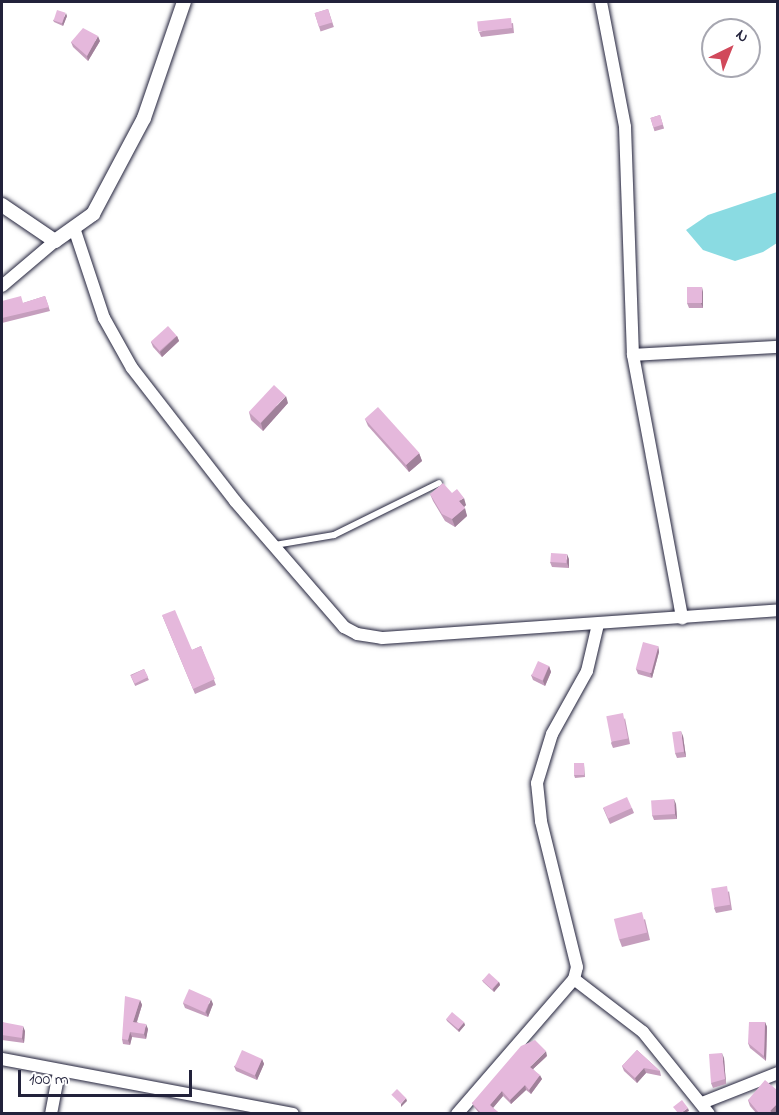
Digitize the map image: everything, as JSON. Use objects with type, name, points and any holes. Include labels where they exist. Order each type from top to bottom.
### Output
[{"type":"street","points":[[2,286],[55,241],[75,231],[93,214],[144,118],[184,2]]},
{"type":"street","points":[[601,2],[625,127],[633,355],[682,618]]},
{"type":"street","points":[[2,205],[55,241]]},
{"type":"street","points":[[75,231],[104,318],[132,368],[274,545],[344,627],[357,634],[382,638],[777,610]]},
{"type":"street","points":[[633,355],[777,347]]},
{"type":"street","points":[[457,1113],[574,979],[577,967],[541,821],[537,783],[552,734],[587,671],[598,624]]},
{"type":"street","points":[[574,979],[643,1032],[706,1108],[777,1073]]},
{"type":"street","points":[[2,1059],[59,1072],[293,1113]]},
{"type":"street","points":[[51,1113],[59,1072]]},
{"type":"lane","points":[[274,545],[334,535],[439,483]]},
{"type":"water","points":[[777,192],[777,243],[763,252],[735,261],[703,250],[686,230],[708,215]]},
{"type":"building","points":[[328,9],[332,22],[319,26],[315,13]]},
{"type":"building","points":[[57,10],[66,13],[62,23],[54,20]]},
{"type":"building","points":[[511,18],[512,28],[478,31],[477,22]]},
{"type":"building","points":[[83,28],[98,36],[87,56],[71,42]]},
{"type":"building","points":[[660,115],[663,125],[653,127],[650,118]]},
{"type":"building","points":[[687,287],[702,287],[702,303],[687,303]]},
{"type":"building","points":[[21,296],[23,303],[45,296],[49,307],[2,318],[2,301]]},
{"type":"building","points":[[168,326],[177,336],[160,351],[151,341]]},
{"type":"building","points":[[274,385],[286,396],[260,423],[249,412]]},
{"type":"building","points":[[378,407],[419,453],[406,465],[365,419]]},
{"type":"building","points":[[443,483],[452,493],[457,489],[464,498],[459,501],[465,508],[452,519],[442,514],[430,494]]},
{"type":"building","points":[[551,553],[567,554],[566,563],[550,562]]},
{"type":"building","points":[[175,610],[192,650],[201,646],[215,679],[193,689],[162,615]]},
{"type":"building","points":[[643,642],[658,646],[651,673],[636,669]]},
{"type":"building","points":[[538,661],[549,666],[542,680],[531,676]]},
{"type":"building","points":[[144,669],[148,677],[135,684],[131,676]]},
{"type":"building","points":[[623,713],[628,739],[611,742],[606,716]]},
{"type":"building","points":[[681,731],[684,752],[675,753],[672,732]]},
{"type":"building","points":[[574,763],[584,763],[584,775],[574,775]]},
{"type":"building","points":[[627,797],[632,808],[608,819],[603,808]]},
{"type":"building","points":[[674,799],[675,814],[652,816],[651,801]]},
{"type":"building","points":[[727,886],[730,905],[714,907],[711,889]]},
{"type":"building","points":[[642,912],[647,932],[619,939],[614,919]]},
{"type":"building","points":[[489,973],[499,982],[492,989],[482,980]]},
{"type":"building","points":[[189,989],[211,999],[205,1012],[183,1003]]},
{"type":"building","points":[[125,996],[140,1000],[133,1022],[146,1024],[144,1034],[130,1032],[128,1040],[122,1039]]},
{"type":"building","points":[[452,1012],[464,1022],[458,1029],[446,1019]]},
{"type":"building","points":[[2,1022],[23,1026],[22,1038],[2,1035]]},
{"type":"building","points":[[749,1022],[765,1022],[764,1056],[748,1043]]},
{"type":"building","points":[[535,1040],[546,1051],[530,1067],[540,1075],[529,1090],[525,1085],[510,1100],[502,1091],[490,1105],[499,1113],[481,1113],[472,1103],[521,1046]]},
{"type":"building","points":[[242,1050],[262,1059],[255,1075],[235,1066]]},
{"type":"building","points":[[637,1050],[660,1071],[644,1068],[635,1078],[622,1066]]},
{"type":"building","points":[[722,1053],[725,1079],[711,1083],[709,1054]]},
{"type":"building","points":[[765,1080],[777,1090],[777,1104],[770,1111],[773,1113],[759,1113],[748,1100]]},
{"type":"building","points":[[397,1089],[406,1098],[401,1104],[391,1095]]},
{"type":"building","points":[[682,1100],[688,1108],[678,1113],[673,1107]]}]
